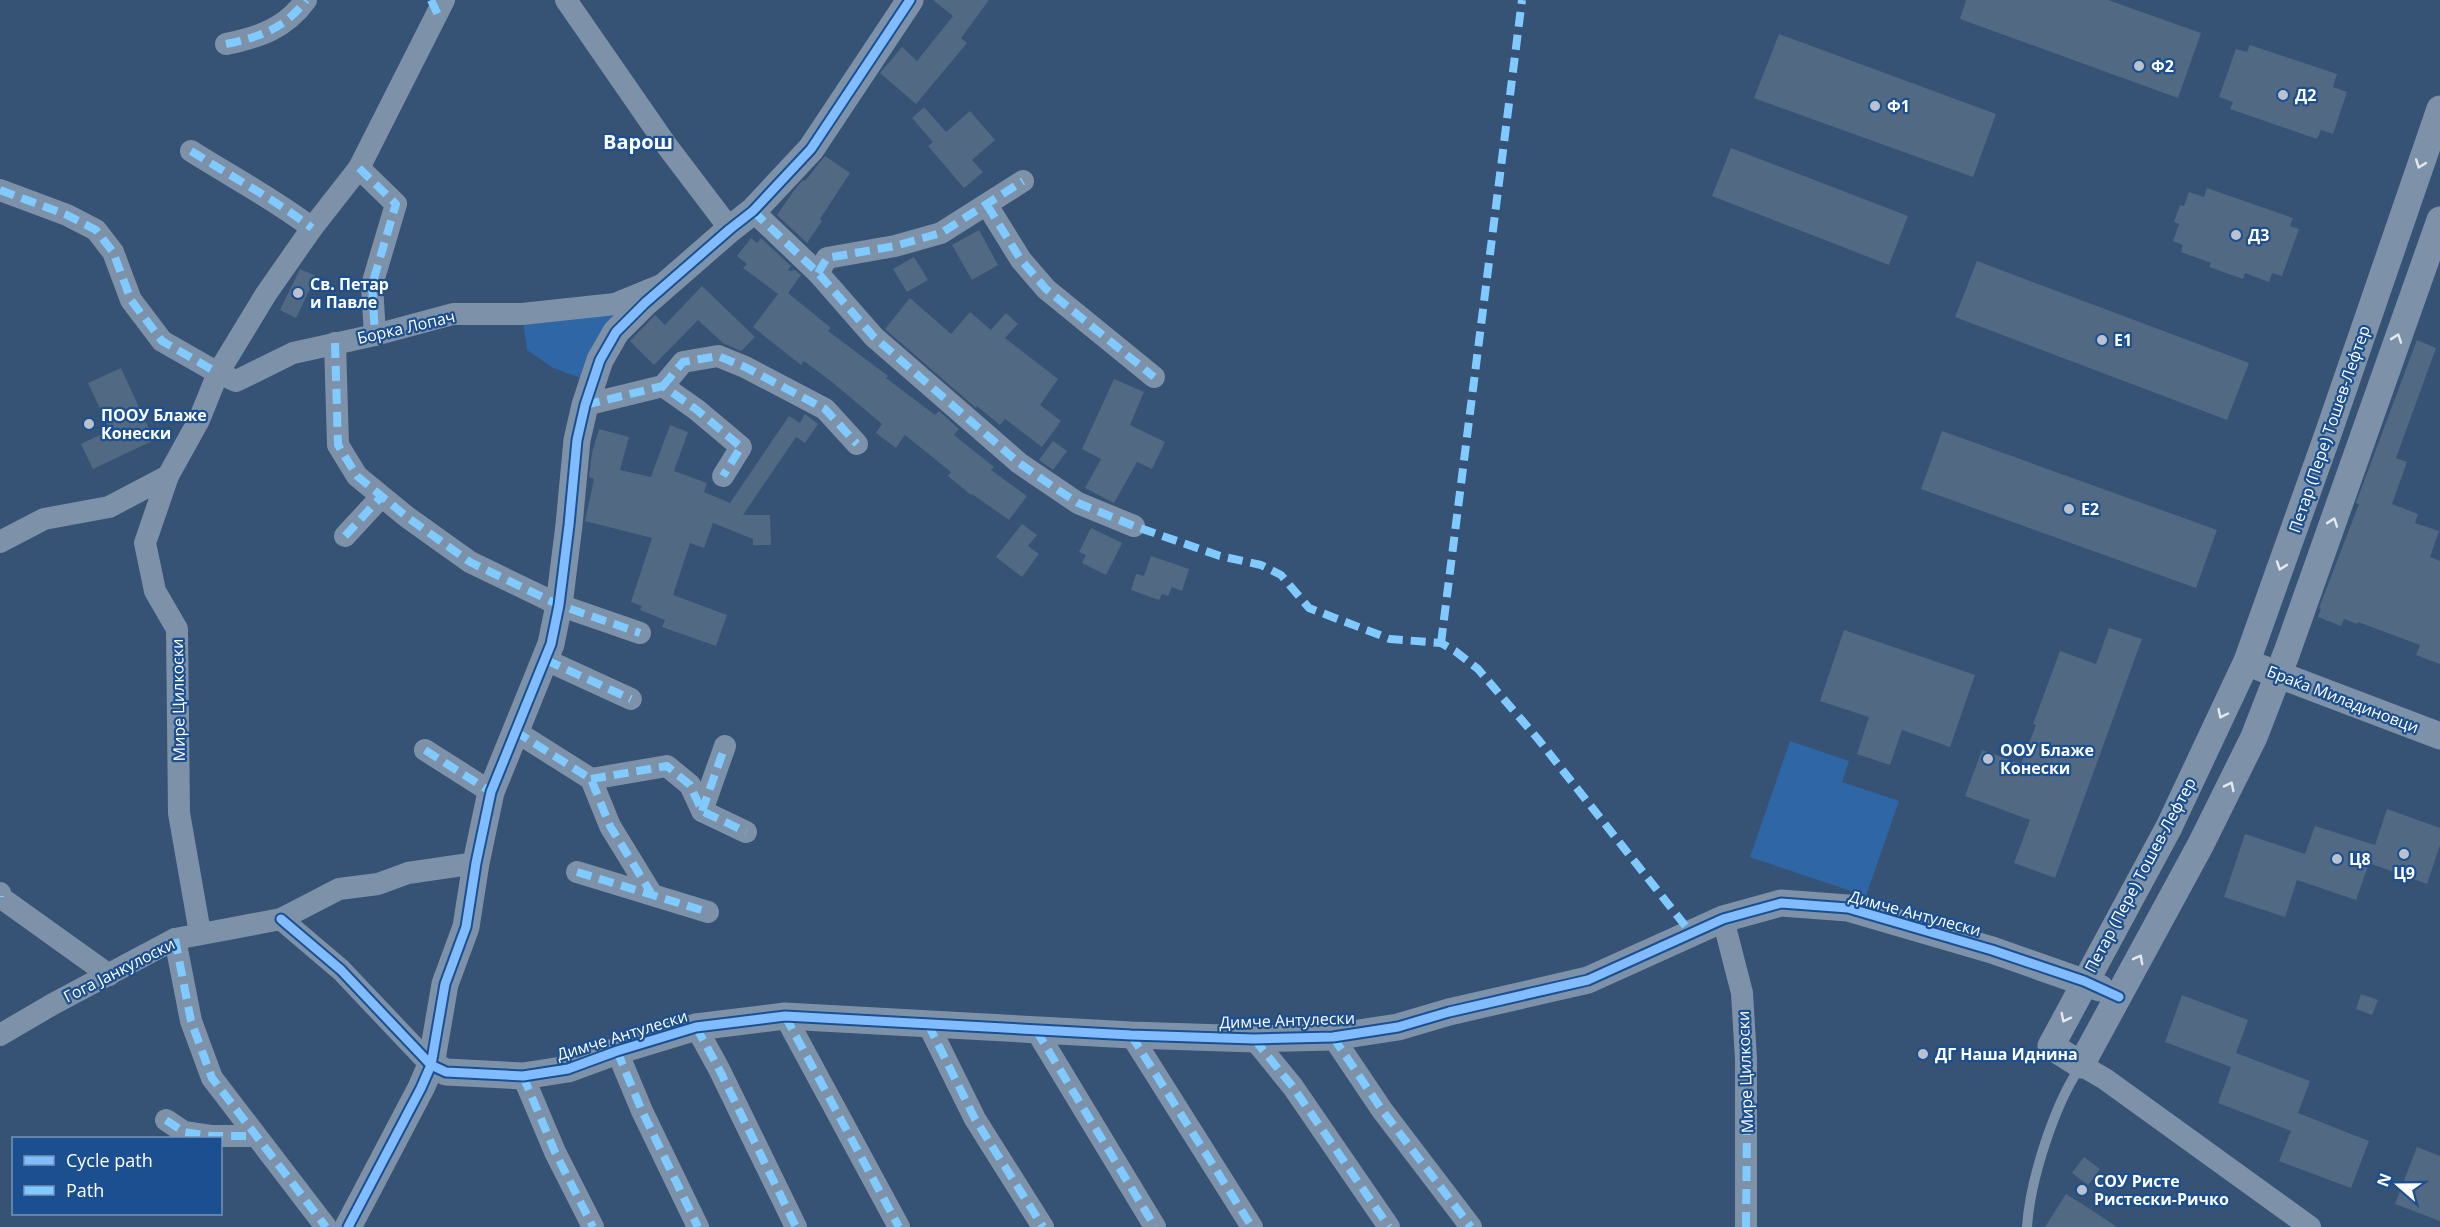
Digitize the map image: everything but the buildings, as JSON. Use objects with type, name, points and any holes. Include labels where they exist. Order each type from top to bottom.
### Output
[{"type":"street","points":[[226,44],[261,37],[295,15],[306,0]]},
{"type":"street","points":[[566,0],[667,146],[730,229]]},
{"type":"street","points":[[348,1227],[431,1065],[445,984],[466,927],[476,863],[491,792],[546,660],[559,605],[577,440],[585,405],[600,360],[616,332],[671,281],[753,211],[811,149],[910,0]]},
{"type":"street","points":[[0,542],[44,519],[109,507],[168,476],[199,420],[218,373],[266,294],[312,228],[359,168],[438,5]]},
{"type":"street","name":"Петар (Пере) Тошев-Лефтер","points":[[2440,108],[2247,661],[2169,827],[2051,1046],[2081,1065],[2201,844],[2254,737],[2278,676],[2440,220]]},
{"type":"street","points":[[191,151],[244,185],[277,201],[312,228]]},
{"type":"street","points":[[359,168],[396,204],[372,285],[375,335]]},
{"type":"street","points":[[818,273],[827,258],[895,246],[941,233],[1023,181]]},
{"type":"street","name":"Борка Лопач","points":[[0,190],[66,215],[96,230],[113,252],[131,300],[162,341],[236,381],[293,352],[375,335],[453,314],[522,314],[615,304],[671,281]]},
{"type":"street","points":[[987,205],[1021,260],[1046,289],[1154,377]]},
{"type":"street","points":[[753,211],[818,273],[874,337],[1018,463],[1078,503],[1134,526]]},
{"type":"street","points":[[335,343],[338,445],[357,476],[381,497],[470,562],[559,605],[640,633]]},
{"type":"street","points":[[585,405],[663,386],[683,362],[718,356],[780,383],[825,409],[857,444]]},
{"type":"street","points":[[663,386],[697,410],[741,447],[723,476]]},
{"type":"street","name":"Мире Цилкоски","points":[[168,476],[145,543],[155,591],[177,628],[179,813],[200,933]]},
{"type":"street","points":[[345,536],[381,497]]},
{"type":"street","points":[[546,660],[631,699]]},
{"type":"street","name":"Браќа Миладиновци","points":[[2247,661],[2278,676],[2440,736]]},
{"type":"street","points":[[515,731],[591,779],[610,826],[651,893]]},
{"type":"street","points":[[702,811],[725,746]]},
{"type":"street","points":[[424,750],[491,792]]},
{"type":"street","points":[[591,779],[667,765],[690,785],[702,811],[746,832]]},
{"type":"street","name":"Гога Јанкулоски","points":[[0,1035],[175,939],[281,919],[339,889],[378,884],[408,873],[476,863]]},
{"type":"street","points":[[577,872],[708,912]]},
{"type":"street","points":[[0,895],[109,975]]},
{"type":"street","name":"Димче Антулески","points":[[431,1065],[446,1072],[523,1076],[568,1069],[617,1051],[696,1027],[785,1016],[1131,1035],[1254,1039],[1333,1037],[1398,1027],[1449,1012],[1588,980],[1723,919],[1781,903],[1848,908],[1992,950],[2084,981],[2119,997]]},
{"type":"street","points":[[281,919],[341,970],[431,1065]]},
{"type":"street","name":"Мире Цилкоски","points":[[1723,919],[1742,993],[1746,1059],[1746,1227]]},
{"type":"street","points":[[175,939],[191,1021],[212,1078],[254,1136],[327,1227]]},
{"type":"street","points":[[785,1016],[899,1227]]},
{"type":"street","points":[[928,1024],[975,1119],[1043,1227]]},
{"type":"street","name":"Димче Антулески","points":[[696,1027],[796,1227]]},
{"type":"street","points":[[1036,1030],[1155,1227]]},
{"type":"street","points":[[1131,1035],[1252,1227]]},
{"type":"street","name":"Димче Антулески","points":[[1333,1037],[1382,1110],[1471,1227]]},
{"type":"street","name":"Димче Антулески","points":[[1254,1039],[1293,1087],[1389,1227]]},
{"type":"street","name":"Димче Антулески","points":[[617,1051],[642,1111],[698,1227]]},
{"type":"street","points":[[2081,1065],[2105,1079],[2310,1227]]},
{"type":"street","points":[[523,1076],[555,1152],[593,1227]]},
{"type":"street","points":[[165,1120],[184,1132],[211,1136],[254,1136]]},
{"type":"lane","points":[[2028,1227],[2029,1203],[2034,1178],[2068,1085],[2081,1065]]},
{"type":"shaded area","points":[[671,281],[592,382],[553,368],[527,350],[522,314]]},
{"type":"shaded area","points":[[1790,741],[1849,761],[1842,782],[1899,801],[1866,896],[1750,857]]},
{"type":"marked path","points":[[226,44],[260,35],[280,25],[306,0]]},
{"type":"marked path","points":[[431,0],[438,15]]},
{"type":"marked path","points":[[1441,643],[1522,0]]},
{"type":"marked path","points":[[191,151],[312,228]]},
{"type":"marked path","points":[[359,168],[396,204],[372,285],[375,335]]},
{"type":"marked path","points":[[818,273],[827,258],[895,246],[941,233],[1023,181]]},
{"type":"marked path","points":[[0,190],[67,215],[96,230],[113,252],[131,300],[162,341],[218,373]]},
{"type":"marked path","points":[[987,205],[1021,260],[1046,289],[1154,377]]},
{"type":"marked path","points":[[753,211],[818,273],[874,337],[1019,463],[1078,503],[1134,526],[1220,556],[1261,565],[1281,575],[1309,608],[1390,639],[1441,643],[1455,651],[1478,669],[1538,739],[1691,933]]},
{"type":"marked path","points":[[335,343],[338,445],[357,476],[407,517],[470,562],[559,605],[640,633]]},
{"type":"marked path","points":[[663,386],[683,362],[718,356],[745,367],[825,409],[857,444]]},
{"type":"marked path","points":[[585,405],[663,386],[697,410],[741,447],[723,476]]},
{"type":"marked path","points":[[345,536],[381,497]]},
{"type":"marked path","points":[[546,660],[631,699]]},
{"type":"marked path","points":[[515,731],[591,779],[610,826],[651,893]]},
{"type":"marked path","points":[[702,811],[725,746]]},
{"type":"marked path","points":[[425,750],[491,792]]},
{"type":"marked path","points":[[591,779],[667,766],[690,785],[702,811],[746,832]]},
{"type":"marked path","points":[[577,872],[708,912]]},
{"type":"marked path","points":[[175,939],[191,1021],[212,1078],[326,1227]]},
{"type":"marked path","points":[[785,1016],[899,1227]]},
{"type":"marked path","points":[[928,1024],[975,1119],[1043,1227]]},
{"type":"marked path","points":[[696,1027],[796,1227]]},
{"type":"marked path","points":[[1036,1030],[1155,1227]]},
{"type":"marked path","points":[[1131,1035],[1252,1227]]},
{"type":"marked path","points":[[1333,1037],[1382,1110],[1471,1227]]},
{"type":"marked path","points":[[1254,1039],[1293,1087],[1389,1227]]},
{"type":"marked path","points":[[617,1051],[642,1111],[698,1227]]},
{"type":"marked path","points":[[523,1076],[555,1152],[593,1227]]},
{"type":"marked path","points":[[166,1120],[184,1132],[211,1136],[254,1136]]},
{"type":"marked path","points":[[1746,1227],[1747,1125]]},
{"type":"cycle path","points":[[348,1227],[431,1065],[445,984],[466,927],[476,863],[491,792],[551,644],[559,605],[577,440],[585,405],[600,360],[616,332],[645,303],[753,211],[811,149],[910,0]]},
{"type":"cycle path","points":[[281,919],[341,970],[431,1065],[446,1072],[523,1076],[568,1069],[617,1051],[696,1027],[785,1016],[1131,1035],[1254,1039],[1333,1037],[1398,1027],[1449,1012],[1588,980],[1723,919],[1781,903],[1848,908],[1992,950],[2084,981],[2119,997]]},
{"type":"place","name":"Ф2","points":[[2139,66]]},
{"type":"place","name":"Д2","points":[[2283,95]]},
{"type":"place","name":"Ф1","points":[[1875,106]]},
{"type":"place","name":"Д3","points":[[2236,235]]},
{"type":"place","name":"Св. Петар и Павле","points":[[298,293]]},
{"type":"place","name":"Е1","points":[[2102,340]]},
{"type":"place","name":"ПООУ Блаже Конески","points":[[89,424]]},
{"type":"place","name":"Е2","points":[[2069,509]]},
{"type":"place","name":"ООУ Блаже Конески","points":[[1988,759]]},
{"type":"place","name":"Ц9","points":[[2404,854]]},
{"type":"place","name":"Ц8","points":[[2337,859]]},
{"type":"place","name":"ДГ Наша Иднина","points":[[1923,1054]]},
{"type":"place","name":"СОУ Ристе Ристески-Ричко","points":[[2082,1190]]},
{"type":"district","name":"Варош","points":[[638,142]]}]
